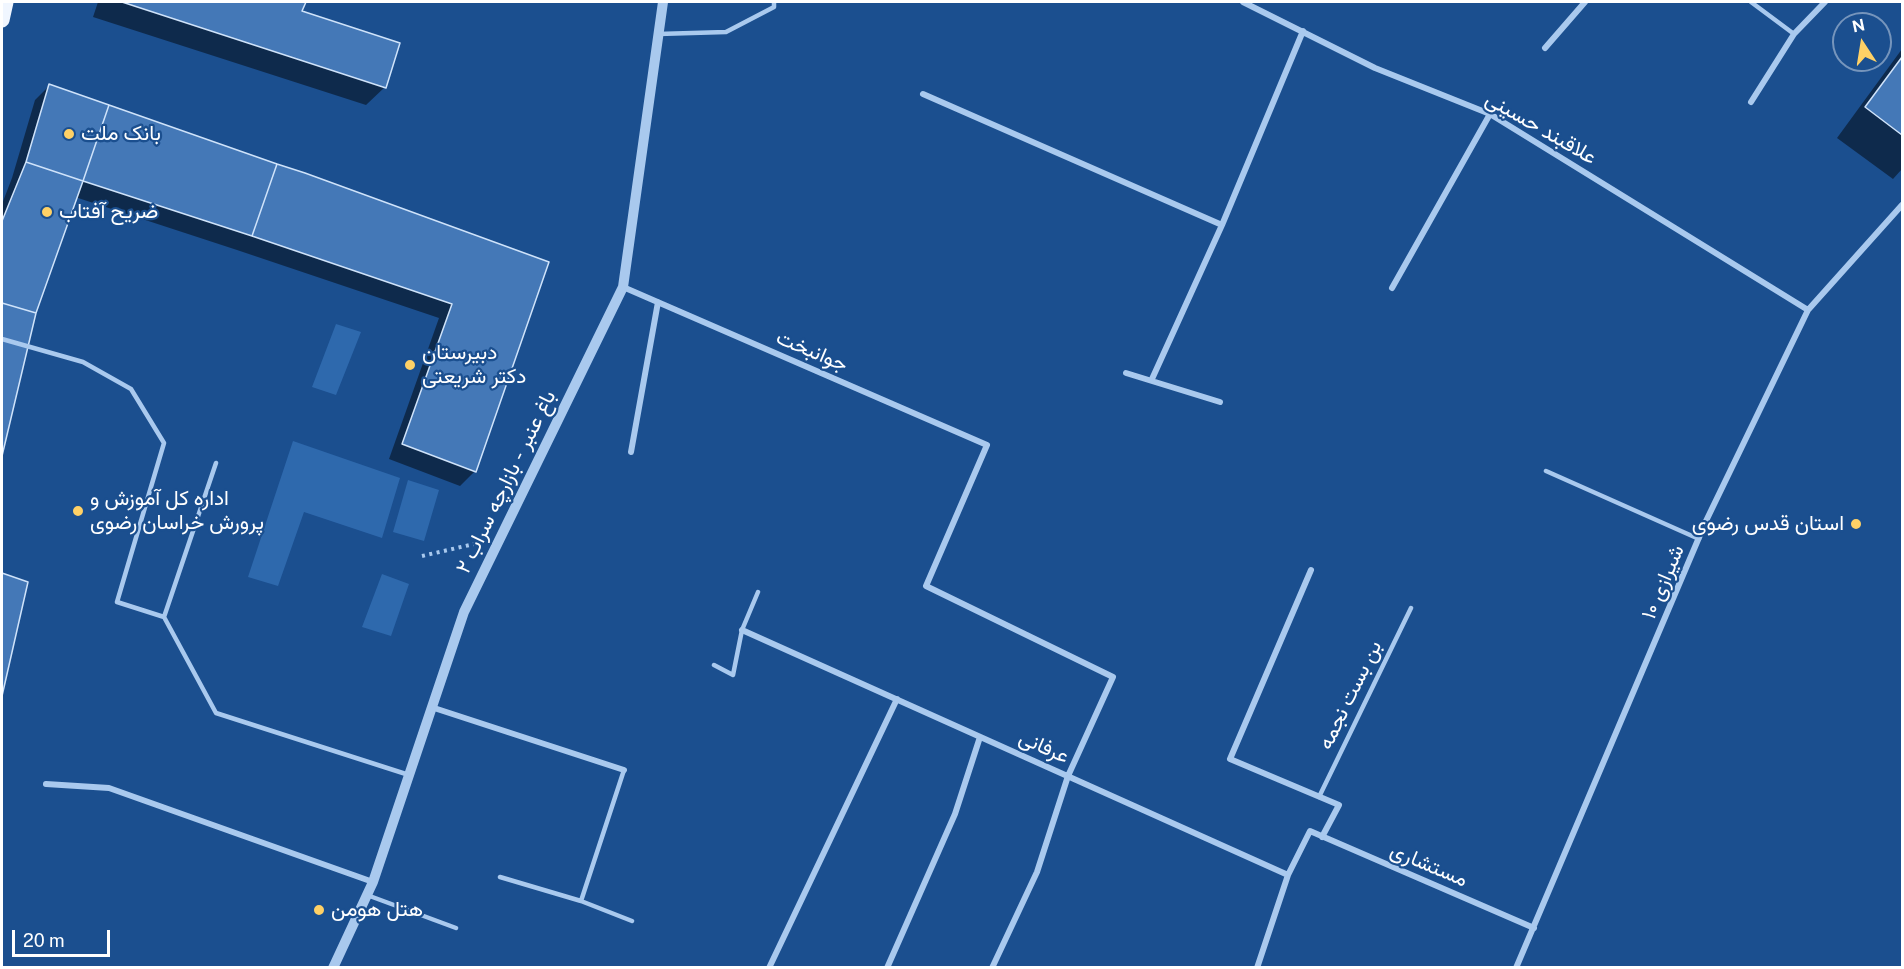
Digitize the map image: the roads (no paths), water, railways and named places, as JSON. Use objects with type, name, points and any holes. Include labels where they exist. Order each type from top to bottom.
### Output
[{"type":"main road","points":[[2,20],[6,2]]},
{"type":"street","name":"باغ عنبر - بازارچه سراب ۲","points":[[333,968],[373,882],[464,612],[623,287],[663,2]]},
{"type":"street","name":"علاقبند حسینی","points":[[1243,2],[1375,68],[1490,114],[1808,310]]},
{"type":"street","points":[[1545,48],[1585,2]]},
{"type":"street","points":[[1751,102],[1794,34],[1825,2]]},
{"type":"street","points":[[1152,380],[1222,225],[1303,31]]},
{"type":"street","points":[[923,94],[1222,225]]},
{"type":"street","points":[[1392,288],[1490,114]]},
{"type":"street","name":"شیرازی ۱۰","points":[[1516,968],[1706,521],[1808,310],[1902,205]]},
{"type":"street","name":"جوانبخت","points":[[623,287],[987,445],[926,586],[1113,677],[1068,776]]},
{"type":"street","points":[[631,452],[658,302]]},
{"type":"street","points":[[1126,373],[1220,402]]},
{"type":"street","points":[[1311,570],[1230,759],[1339,805],[1322,837]]},
{"type":"street","name":"عرفانی","points":[[742,630],[1288,875]]},
{"type":"street","points":[[769,968],[897,699]]},
{"type":"street","points":[[431,707],[624,770]]},
{"type":"street","points":[[887,968],[956,814],[980,737]]},
{"type":"street","points":[[992,968],[1036,872],[1068,776]]},
{"type":"street","points":[[46,784],[109,788],[373,882]]},
{"type":"street","name":"مستشاری","points":[[1288,875],[1310,831],[1534,928]]},
{"type":"street","points":[[1257,968],[1288,875]]},
{"type":"lane","points":[[658,34],[726,32],[774,8],[774,2]]},
{"type":"lane","points":[[1751,2],[1794,34]]},
{"type":"lane","points":[[2,339],[83,362],[131,389],[164,443],[117,602],[164,617],[216,713],[409,775]]},
{"type":"lane","points":[[164,617],[216,463]]},
{"type":"lane","points":[[1546,471],[1699,539]]},
{"type":"lane","points":[[714,665],[733,675],[742,630],[758,592]]},
{"type":"lane","name":"بن بست نجمه","points":[[1319,797],[1411,608]]},
{"type":"lane","points":[[580,901],[624,770]]},
{"type":"lane","points":[[500,877],[580,901],[632,921]]},
{"type":"lane","points":[[367,895],[456,928]]},
{"type":"place","name":"بانک ملت","points":[[69,134]]},
{"type":"place","name":"ضریح آفتاب","points":[[47,212]]},
{"type":"place","name":"دبیرستان دکتر شریعتی","points":[[410,365]]},
{"type":"place","name":"اداره کل آموزش و پرورش خراسان رضوی","points":[[78,511]]},
{"type":"place","name":"استان قدس رضوی","points":[[1856,524]]},
{"type":"place","name":"هتل هومن","points":[[319,910]]}]
